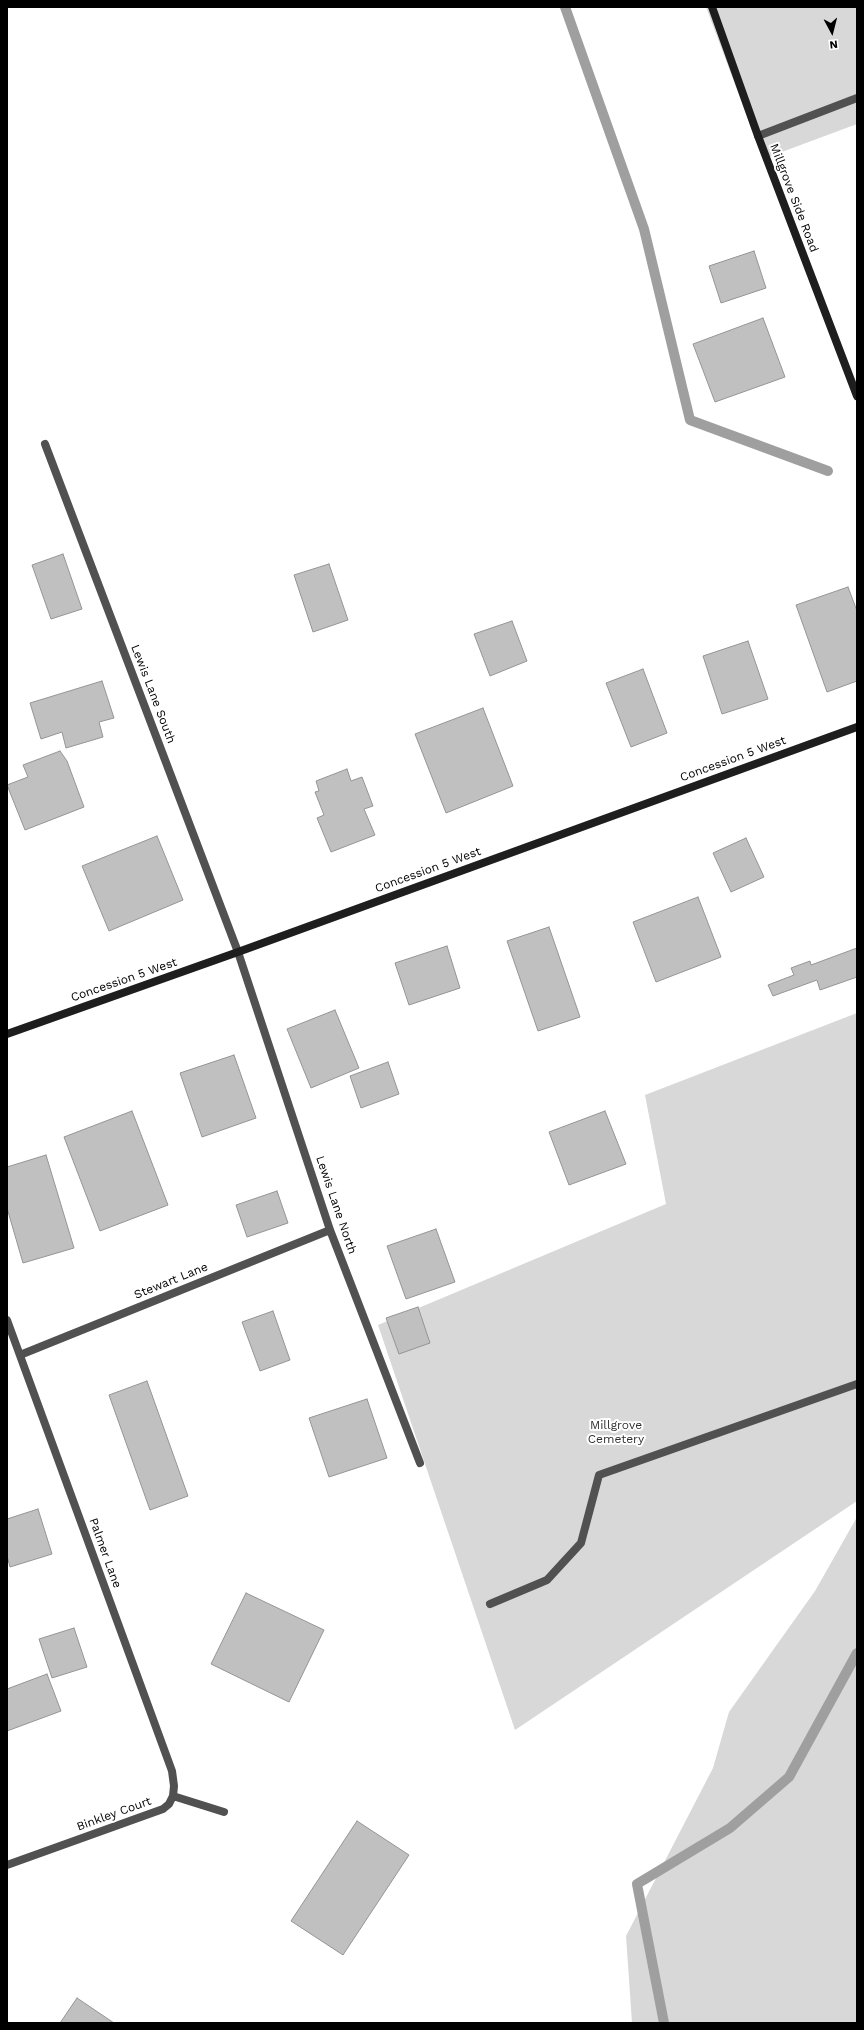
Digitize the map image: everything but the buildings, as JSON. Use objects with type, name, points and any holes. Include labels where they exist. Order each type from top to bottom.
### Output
[{"type":"main road","name":"Millgrove Side Road","points":[[712,7],[758,136],[857,396]]},
{"type":"main road","name":"Concession 5 West","points":[[7,1034],[238,952],[857,727]]},
{"type":"street","points":[[758,136],[857,98]]},
{"type":"street","name":"Lewis Lane South","points":[[45,444],[238,952]]},
{"type":"street","name":"Lewis Lane North","points":[[238,952],[330,1230],[420,1462]]},
{"type":"street","name":"Stewart Lane","points":[[20,1355],[330,1230]]},
{"type":"street","name":"Palmer Lane","points":[[7,1320],[172,1771],[173,1796]]},
{"type":"street","points":[[490,1604],[547,1580],[581,1543],[599,1475],[857,1384]]},
{"type":"street","points":[[173,1796],[224,1812]]},
{"type":"street","name":"Binkley Court","points":[[7,1866],[163,1809],[169,1804],[173,1796]]},
{"type":"green space","points":[[706,7],[857,7],[857,124],[763,159]]},
{"type":"green space","name":"Millgrove Cemetery","points":[[857,1013],[857,1501],[515,1730],[378,1325],[666,1204],[645,1095]]},
{"type":"green space","points":[[857,1517],[857,2023],[632,2023],[626,1936],[713,1768],[729,1712],[815,1591]]},
{"type":"waterway","points":[[565,7],[644,229],[690,420],[828,471]]},
{"type":"waterway","points":[[664,2023],[637,1884],[730,1828],[789,1777],[857,1653]]}]
